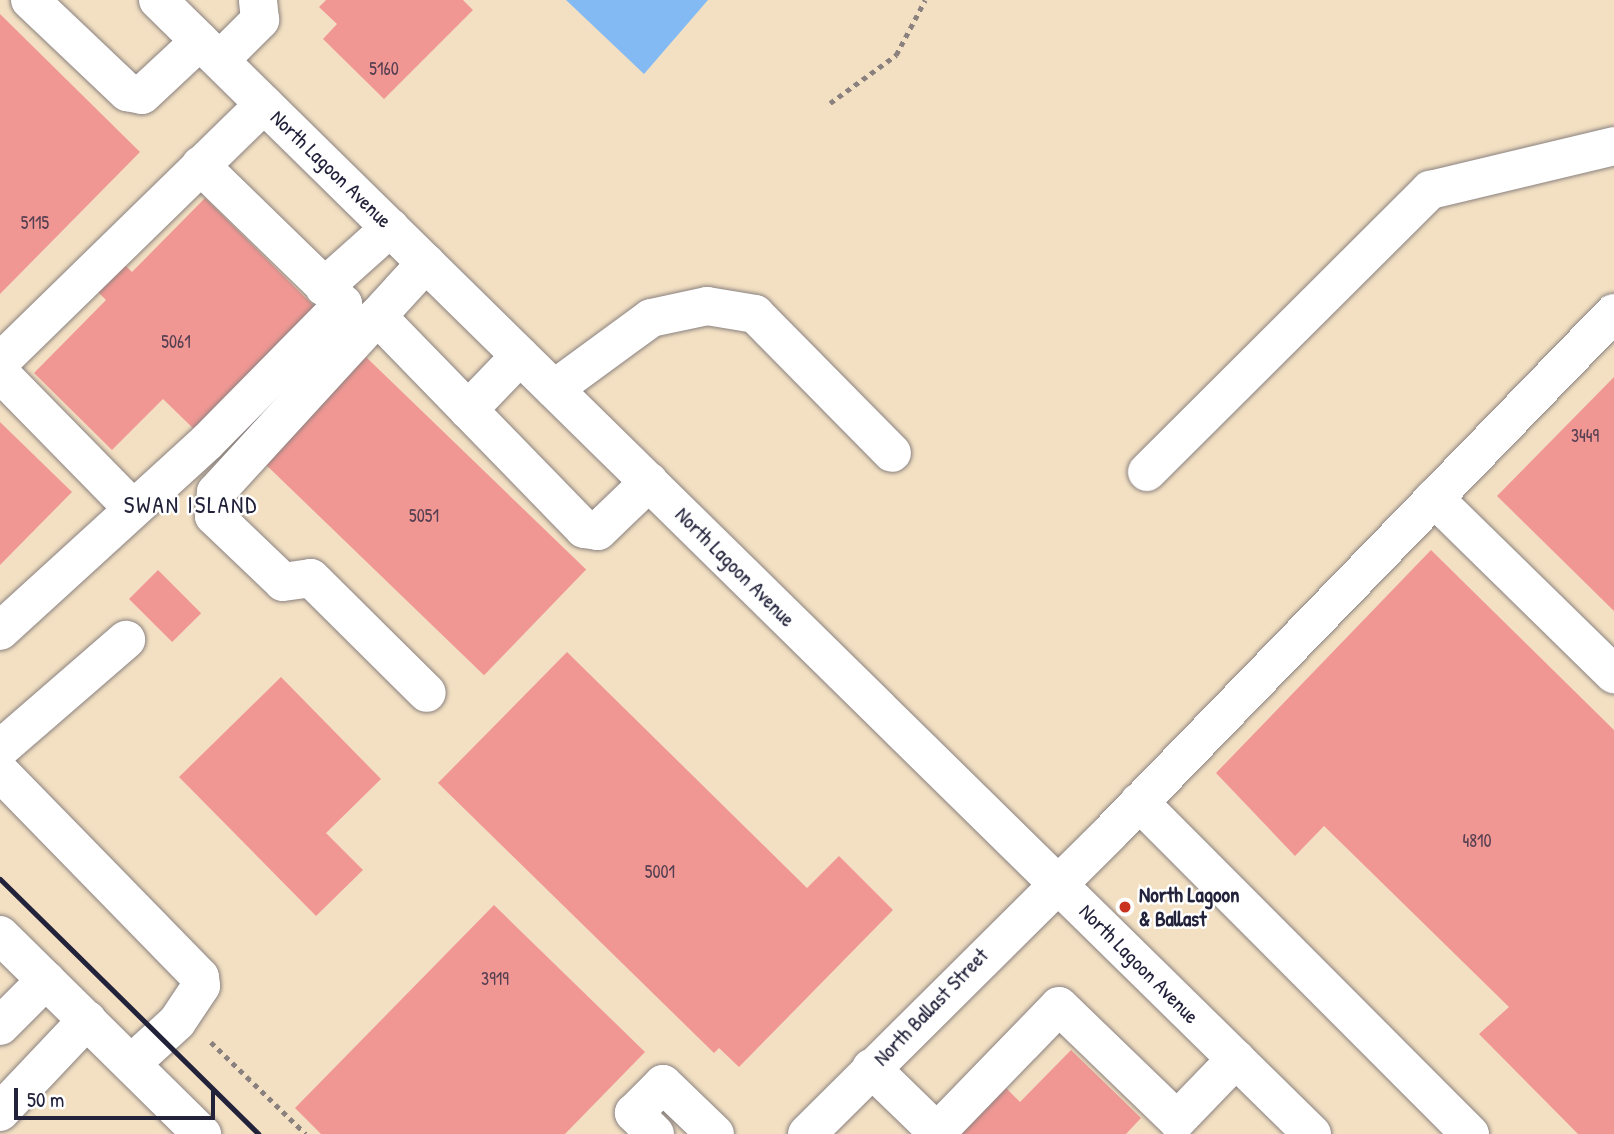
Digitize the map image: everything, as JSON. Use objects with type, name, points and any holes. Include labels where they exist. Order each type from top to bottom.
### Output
[{"type":"street","points":[[30,0],[127,92],[142,95],[260,20],[258,0]]},
{"type":"street","name":"North Lagoon Avenue","points":[[158,0],[1312,1134]]},
{"type":"street","points":[[0,362],[264,104]]},
{"type":"street","points":[[1147,472],[1430,190],[1614,146]]},
{"type":"street","points":[[0,631],[132,508],[208,442],[343,304],[200,165]]},
{"type":"street","points":[[324,287],[390,228]]},
{"type":"street","points":[[426,263],[216,492],[214,516],[283,582],[311,578],[427,694]]},
{"type":"street","points":[[554,389],[651,318],[707,306],[755,314],[892,453]]},
{"type":"street","name":"North Ballast Street","points":[[807,1134],[1139,802],[1614,313]]},
{"type":"street","points":[[377,316],[584,529],[598,530],[649,482]]},
{"type":"street","points":[[468,410],[520,355]]},
{"type":"street","points":[[0,373],[132,508]]},
{"type":"street","points":[[1434,498],[1614,674]]},
{"type":"street","points":[[0,748],[126,640]]},
{"type":"street","points":[[0,772],[200,977],[201,986],[177,1021],[131,1064]]},
{"type":"street","points":[[1139,802],[1470,1134]]},
{"type":"street","points":[[0,935],[202,1134]]},
{"type":"street","points":[[0,1026],[46,980]]},
{"type":"street","points":[[871,1068],[936,1133],[1059,1006],[1177,1120],[1236,1059]]},
{"type":"street","points":[[0,1112],[87,1020]]},
{"type":"street","points":[[655,1134],[634,1113],[663,1084],[715,1134]]},
{"type":"path","points":[[830,103],[896,55],[925,0]]},
{"type":"path","points":[[212,1042],[306,1134]]},
{"type":"water","points":[[566,0],[708,0],[644,74]]},
{"type":"building","points":[[326,0],[463,0],[473,10],[384,99],[323,39],[337,24],[319,7]]},
{"type":"building","points":[[0,14],[140,152],[0,294]]},
{"type":"building","points":[[205,198],[319,311],[198,433],[163,399],[112,450],[34,373],[106,300],[91,285],[118,258],[132,272]]},
{"type":"building","points":[[366,357],[586,570],[484,675],[264,463]]},
{"type":"building","points":[[1614,377],[1614,611],[1497,496]]},
{"type":"building","points":[[0,422],[72,492],[0,565]]},
{"type":"building","points":[[1431,550],[1614,730],[1614,1134],[1578,1134],[1479,1034],[1509,1007],[1324,826],[1295,856],[1216,773]]},
{"type":"building","points":[[158,570],[201,613],[172,642],[129,599]]},
{"type":"building","points":[[567,652],[807,888],[839,856],[893,910],[739,1067],[719,1048],[714,1053],[438,783]]},
{"type":"building","points":[[281,677],[381,779],[326,833],[363,870],[316,916],[179,777]]},
{"type":"building","points":[[494,905],[645,1052],[565,1134],[321,1134],[295,1108]]},
{"type":"building","points":[[1071,1050],[1141,1118],[1126,1134],[945,1134],[998,1080],[1020,1102]]},
{"type":"railway","points":[[0,879],[259,1134]]},
{"type":"place","name":"North Lagoon & Ballast","points":[[1125,907]]},
{"type":"district","name":"SWAN ISLAND","points":[[191,505]]}]
